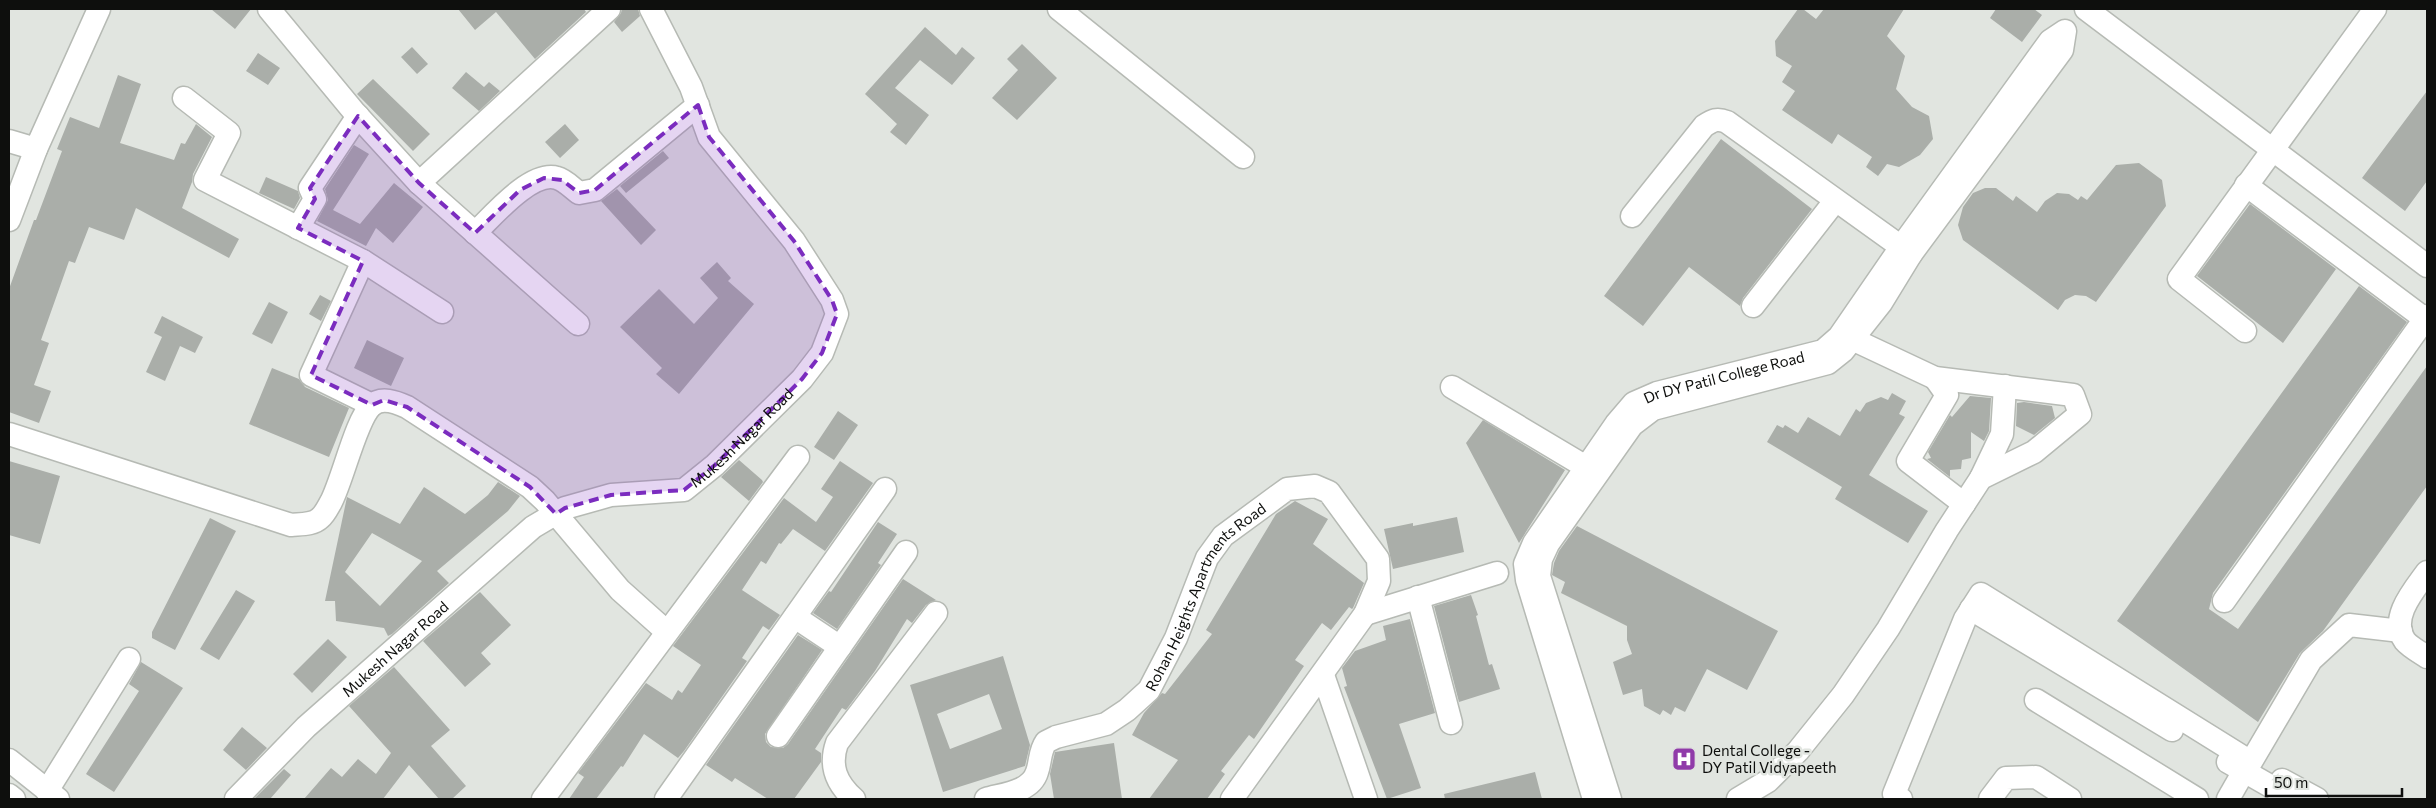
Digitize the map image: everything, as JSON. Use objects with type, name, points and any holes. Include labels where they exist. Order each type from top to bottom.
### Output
[{"type":"street","points":[[9,220],[36,149],[99,9]]},
{"type":"street","points":[[269,9],[358,116],[419,183],[578,324]]},
{"type":"street","points":[[419,183],[608,9]]},
{"type":"street","name":"Mukesh Nagar Road","points":[[236,799],[306,727],[533,527],[565,508],[612,495],[684,490],[715,465],[802,380],[822,353],[833,329],[837,314],[832,300],[794,241],[709,137],[698,105],[651,9]]},
{"type":"street","points":[[1059,9],[1243,156]]},
{"type":"street","name":"Dr DY Patil College Road","points":[[1610,799],[1539,576],[1540,559],[1548,544],[1632,425],[1653,409],[1828,364],[1843,351],[1850,336],[1906,251],[2050,41],[2065,31],[2082,9]]},
{"type":"street","points":[[2086,9],[2273,148],[2427,266]]},
{"type":"street","points":[[2245,332],[2179,279],[2376,9]]},
{"type":"street","points":[[184,98],[229,133],[205,180],[363,261],[442,312]]},
{"type":"street","points":[[475,233],[520,190],[544,178],[554,177],[562,180],[579,193],[595,190],[698,105]]},
{"type":"street","points":[[298,228],[315,198],[310,188],[358,116]]},
{"type":"street","points":[[1632,216],[1704,126],[1714,119],[1727,122],[1906,251]]},
{"type":"street","points":[[9,141],[36,149]]},
{"type":"street","points":[[2224,601],[2426,318],[2246,185]]},
{"type":"street","points":[[1752,306],[1835,201]]},
{"type":"street","points":[[363,261],[311,375],[372,405]]},
{"type":"street","points":[[1850,336],[1935,378],[2073,395],[2080,414],[2034,452],[1981,478]]},
{"type":"street","name":"Dr DY Patil College Road","points":[[1594,799],[1527,580],[1524,564],[1534,543],[1616,424],[1634,403],[1657,393],[1823,351],[1850,336]]},
{"type":"street","points":[[1935,378],[1946,395],[1908,462],[1964,504]]},
{"type":"street","points":[[1738,799],[1774,775],[1798,751],[1843,695],[1888,630],[1981,478],[2002,434],[2005,386]]},
{"type":"street","points":[[1452,387],[1586,467]]},
{"type":"street","points":[[9,434],[291,525],[308,524],[320,518],[338,488],[363,415],[372,405],[384,400],[407,407],[530,487],[556,514],[620,590],[667,632]]},
{"type":"street","points":[[543,799],[798,456]]},
{"type":"street","name":"Rohan Heights Apartments Road","points":[[986,799],[1030,785],[1038,772],[1041,748],[1046,742],[1056,737],[1106,724],[1149,690],[1176,638],[1207,558],[1223,536],[1287,489],[1315,486],[1328,492],[1378,559],[1379,581],[1365,614]]},
{"type":"street","points":[[666,799],[885,489]]},
{"type":"street","points":[[778,736],[906,552]]},
{"type":"street","points":[[2427,572],[2404,607],[2400,618],[2401,631],[2406,642],[2427,657]]},
{"type":"street","points":[[1232,799],[1323,675],[1365,614],[1497,573]]},
{"type":"street","points":[[1901,799],[1894,794],[1965,619],[1981,594],[2248,767],[2293,799]]},
{"type":"street","points":[[1418,598],[1451,723]]},
{"type":"street","points":[[852,799],[836,776],[833,757],[838,743],[936,613]]},
{"type":"street","points":[[795,617],[840,647]]},
{"type":"street","points":[[2228,799],[2312,660],[2349,625],[2401,631]]},
{"type":"street","points":[[9,760],[52,795],[129,660]]},
{"type":"street","points":[[1323,675],[1366,799]]},
{"type":"street","points":[[2036,700],[2197,799]]},
{"type":"street","points":[[2248,767],[2317,799]]},
{"type":"street","points":[[1990,799],[2006,778],[2036,778],[2058,796]]},
{"type":"street","points":[[9,795],[14,799]]},
{"type":"highlighted area","points":[[698,105],[709,137],[794,241],[832,300],[837,314],[822,353],[802,379],[715,465],[684,490],[611,495],[565,508],[556,514],[530,487],[407,407],[384,400],[372,405],[311,375],[363,261],[298,228],[315,199],[310,188],[358,116],[419,183],[475,233],[520,190],[544,178],[562,180],[579,193],[595,190]]},
{"type":"building","points":[[211,9],[251,9],[235,29]]},
{"type":"building","points":[[458,9],[584,9],[586,12],[535,59],[496,12],[475,30]]},
{"type":"building","points":[[622,9],[638,9],[640,16],[622,32],[614,22]]},
{"type":"building","points":[[1798,9],[1803,9],[1816,19],[1824,9],[1904,9],[1887,36],[1905,56],[1896,89],[1912,107],[1929,116],[1933,139],[1920,155],[1899,167],[1887,164],[1878,176],[1866,167],[1872,157],[1838,134],[1832,144],[1782,110],[1795,91],[1782,82],[1792,66],[1776,56],[1775,41]]},
{"type":"building","points":[[1996,9],[2034,9],[2042,15],[2022,42],[1990,18]]},
{"type":"building","points":[[925,27],[956,55],[962,47],[975,58],[952,85],[920,60],[895,88],[929,115],[906,145],[890,132],[897,124],[865,94]]},
{"type":"building","points":[[1022,44],[1057,78],[1017,120],[992,98],[1018,70],[1007,59]]},
{"type":"building","points":[[412,47],[428,64],[417,74],[401,57]]},
{"type":"building","points":[[258,53],[280,68],[268,85],[246,71]]},
{"type":"building","points":[[466,72],[484,87],[489,82],[500,91],[479,111],[452,88]]},
{"type":"building","points":[[118,75],[141,84],[120,143],[174,160],[181,143],[185,144],[196,124],[212,137],[193,174],[192,182],[182,208],[239,239],[229,258],[136,208],[124,240],[89,227],[75,263],[69,261],[41,340],[49,343],[34,385],[51,391],[39,423],[9,412],[9,289],[62,151],[57,149],[70,117],[99,128]]},
{"type":"building","points":[[373,79],[430,134],[413,151],[357,94]]},
{"type":"building","points":[[2427,91],[2427,181],[2405,211],[2362,178]]},
{"type":"building","points":[[565,124],[579,140],[560,158],[545,142]]},
{"type":"building","points":[[1721,139],[1812,209],[1743,298],[1740,306],[1689,267],[1643,326],[1604,296]]},
{"type":"building","points":[[354,145],[369,154],[333,210],[360,224],[394,183],[423,207],[393,243],[376,228],[366,246],[317,221],[328,200],[325,189]]},
{"type":"building","points":[[663,151],[669,158],[626,193],[620,186]]},
{"type":"building","points":[[2139,163],[2162,180],[2166,206],[2096,302],[2086,296],[2075,295],[2065,300],[2058,310],[1963,240],[1958,225],[1963,207],[1973,193],[1985,188],[1996,188],[2013,201],[2016,196],[2037,212],[2045,201],[2057,193],[2069,194],[2078,200],[2081,196],[2087,200],[2116,165]]},
{"type":"building","points":[[266,177],[298,191],[300,198],[294,209],[259,193]]},
{"type":"building","points":[[617,189],[656,230],[641,245],[601,201]]},
{"type":"building","points":[[2250,204],[2336,269],[2283,343],[2197,276]]},
{"type":"building","points":[[717,262],[731,278],[728,281],[754,304],[679,394],[656,374],[662,368],[620,327],[659,289],[694,324],[718,298],[700,278]]},
{"type":"building","points":[[2359,286],[2407,322],[2213,593],[2209,609],[2238,629],[2427,366],[2427,486],[2323,631],[2300,653],[2258,722],[2117,621]]},
{"type":"building","points":[[320,295],[331,301],[321,321],[309,314]]},
{"type":"building","points":[[269,302],[288,312],[272,344],[252,334]]},
{"type":"building","points":[[162,316],[203,337],[195,353],[180,346],[165,381],[146,372],[162,337],[154,333]]},
{"type":"building","points":[[367,340],[404,358],[391,386],[354,368]]},
{"type":"building","points":[[272,368],[299,379],[305,387],[349,408],[329,457],[249,424]]},
{"type":"building","points":[[1892,393],[1906,401],[1899,414],[1905,417],[1869,475],[1928,511],[1908,543],[1835,499],[1842,487],[1767,442],[1777,425],[1783,428],[1785,425],[1798,433],[1808,417],[1840,436],[1856,409],[1860,412],[1866,403],[1881,397],[1888,400]]},
{"type":"building","points":[[1970,396],[1991,398],[1989,431],[1984,441],[1971,432],[1971,458],[1962,460],[1961,469],[1950,470],[1950,477],[1927,459],[1931,458],[1928,452],[1950,415],[1952,417]]},
{"type":"building","points":[[2024,402],[2052,406],[2055,418],[2034,435],[2016,426],[2017,403]]},
{"type":"building","points":[[838,411],[858,425],[834,460],[814,447]]},
{"type":"building","points":[[1483,420],[1565,470],[1519,543],[1466,443]]},
{"type":"building","points":[[739,460],[763,482],[749,501],[721,477]]},
{"type":"building","points":[[9,461],[60,476],[40,544],[9,535]]},
{"type":"building","points":[[840,461],[873,483],[825,551],[793,529],[781,544],[779,543],[766,564],[761,561],[742,590],[780,615],[769,630],[763,626],[742,658],[747,661],[684,751],[678,758],[644,734],[623,767],[621,766],[596,799],[569,799],[584,777],[578,773],[646,683],[672,700],[678,690],[682,693],[701,665],[673,646],[784,498],[816,522],[833,497],[821,489]]},
{"type":"building","points":[[498,482],[520,496],[508,511],[437,571],[449,583],[392,634],[388,636],[384,628],[336,621],[335,601],[325,601],[347,497],[400,524],[424,487],[465,514],[488,495]],"holes":[[[372,533],[422,561],[380,606],[345,572]]]},
{"type":"building","points":[[1295,501],[1328,519],[1313,544],[1364,583],[1353,608],[1349,607],[1331,630],[1322,623],[1295,660],[1304,666],[1254,739],[1249,735],[1221,771],[1225,774],[1207,799],[1149,799],[1178,760],[1132,735],[1144,713],[1162,693],[1165,694],[1212,634],[1206,630],[1276,514]]},
{"type":"building","points":[[1457,517],[1464,552],[1393,569],[1384,529],[1413,523],[1413,526]]},
{"type":"building","points":[[210,518],[236,531],[175,650],[152,638],[152,632]]},
{"type":"building","points":[[878,522],[897,534],[878,563],[881,565],[837,629],[813,613],[829,591],[831,592]]},
{"type":"building","points":[[1577,526],[1778,631],[1747,690],[1707,669],[1685,712],[1675,707],[1671,715],[1663,710],[1660,715],[1644,706],[1642,689],[1623,695],[1613,662],[1632,654],[1627,640],[1627,626],[1561,593],[1565,582],[1552,575],[1559,551]]},
{"type":"building","points":[[903,579],[936,600],[926,605],[912,623],[907,619],[875,671],[846,710],[842,708],[815,749],[821,753],[821,762],[794,799],[768,799],[735,778],[732,782],[706,765],[798,635],[822,650],[765,734],[766,742],[771,747],[783,748],[788,744]]},
{"type":"building","points":[[236,590],[255,601],[219,660],[200,649]]},
{"type":"building","points":[[480,592],[511,625],[481,653],[491,664],[465,687],[423,641]]},
{"type":"building","points":[[1471,595],[1478,615],[1476,616],[1489,665],[1492,664],[1500,689],[1459,702],[1434,606]]},
{"type":"building","points":[[1410,619],[1435,713],[1399,724],[1421,788],[1387,799],[1344,687],[1347,686],[1342,668],[1355,651],[1386,640],[1383,626]]},
{"type":"building","points":[[328,639],[347,657],[312,693],[293,674]]},
{"type":"building","points":[[1003,656],[1030,745],[1025,766],[943,792],[910,685]],"holes":[[[989,694],[1002,729],[950,749],[937,714]]]},
{"type":"building","points":[[141,662],[183,688],[114,792],[86,774],[139,691],[129,684]]},
{"type":"building","points":[[394,667],[450,730],[431,746],[466,786],[452,799],[439,799],[409,765],[383,799],[304,799],[331,768],[342,777],[358,759],[376,774],[391,753],[349,706]]},
{"type":"building","points":[[242,727],[267,748],[246,770],[223,750]]},
{"type":"building","points":[[1114,743],[1122,799],[1054,799],[1050,774],[1055,752]]},
{"type":"building","points":[[284,769],[291,775],[270,799],[254,799]]},
{"type":"building","points":[[1535,772],[1542,799],[1445,799],[1444,794]]},
{"type":"place","name":"Dental College - DY Patil Vidyapeeth","points":[[1684,759]]}]
